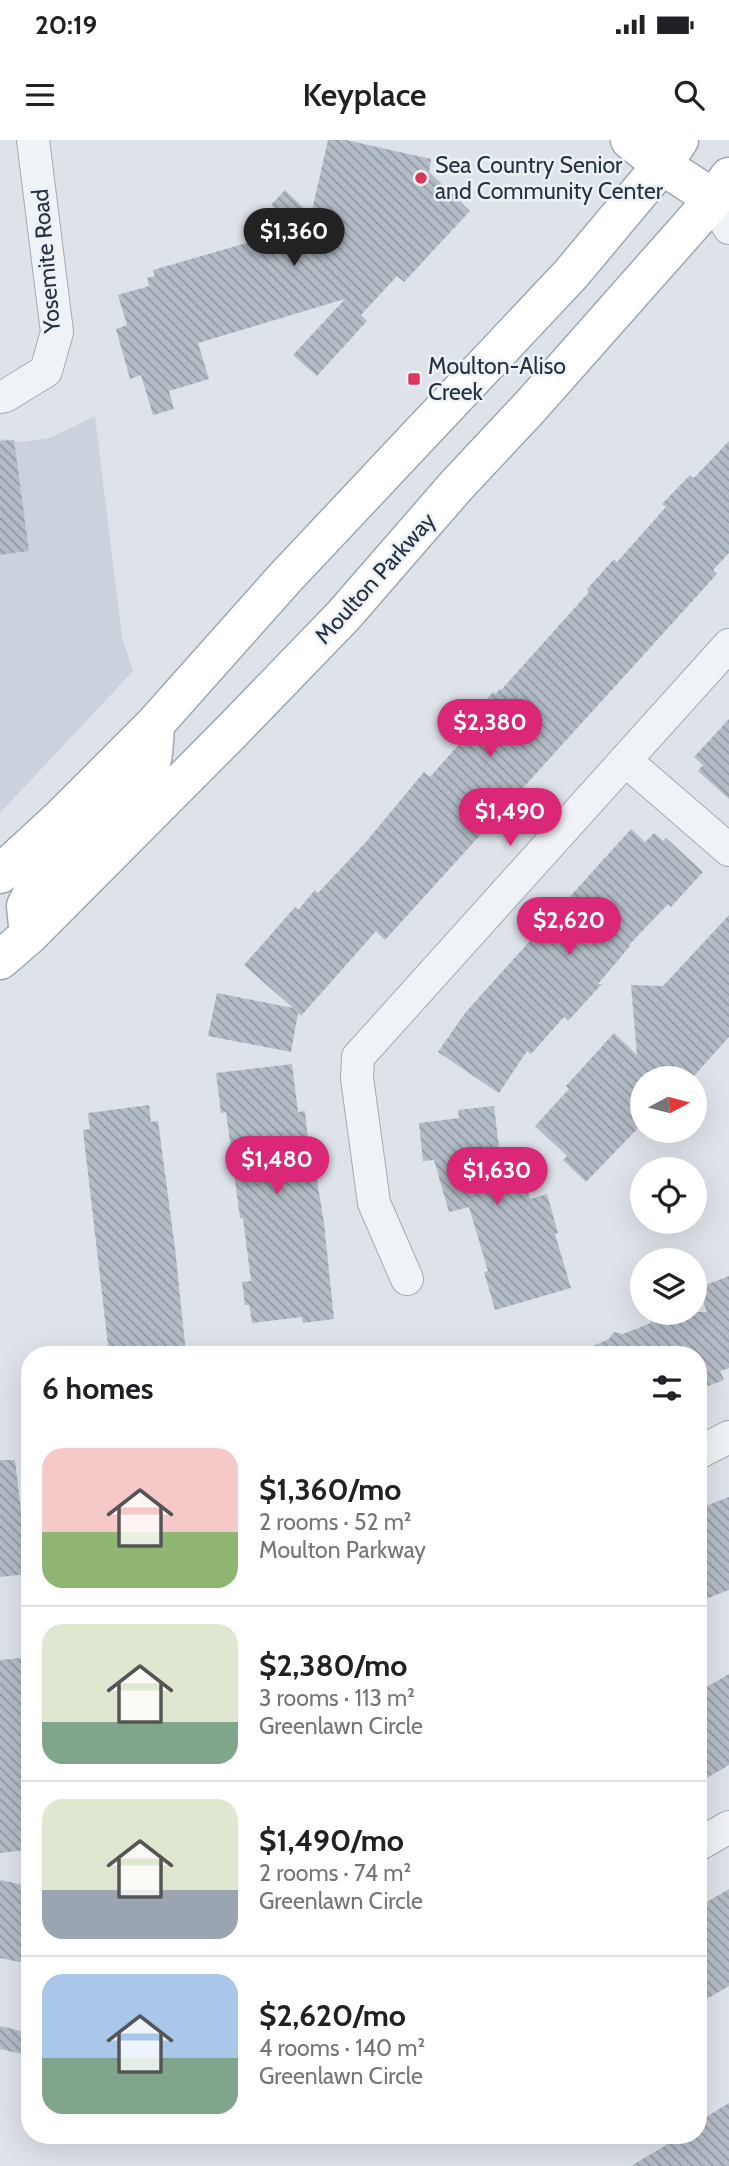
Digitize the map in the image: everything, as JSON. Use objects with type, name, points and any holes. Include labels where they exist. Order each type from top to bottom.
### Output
[{"type":"main road","points":[[630,140],[671,153],[725,202]]},
{"type":"main road","points":[[0,874],[61,818],[155,724],[284,579],[571,274],[671,153]]},
{"type":"main road","name":"Moulton Parkway","points":[[0,960],[29,935],[344,615],[456,486],[725,202]]},
{"type":"main road","points":[[29,935],[26,906],[33,892],[149,775],[154,754],[155,724]]},
{"type":"street","name":"Yosemite Road","points":[[0,397],[46,371],[57,332],[33,140]]},
{"type":"street","points":[[407,1279],[374,1203],[357,1078],[358,1056],[729,645]]},
{"type":"street","points":[[625,760],[729,850]]},
{"type":"street","points":[[707,1448],[729,1437]]},
{"type":"street","points":[[707,1840],[729,1828]]},
{"type":"shaded area","points":[[95,416],[122,637],[133,671],[0,813],[0,439],[22,442],[50,438]]},
{"type":"building","points":[[328,140],[346,140],[431,159],[429,172],[470,211],[404,282],[397,276],[361,315],[367,321],[317,376],[293,355],[345,299],[198,343],[209,379],[169,391],[174,409],[153,415],[141,375],[130,379],[116,329],[127,325],[118,295],[149,286],[147,278],[155,276],[153,270],[295,229],[271,205],[285,190],[311,215]]},
{"type":"building","points":[[14,440],[29,551],[0,555],[0,441]]},
{"type":"building","points":[[729,441],[729,553],[713,570],[717,574],[385,940],[376,931],[301,1016],[298,1013],[291,1052],[208,1036],[217,993],[293,1008],[244,965],[295,907],[298,910],[315,890],[318,893],[365,843],[424,772],[430,777],[477,724],[471,717],[493,692],[495,694],[501,690],[589,592],[587,589],[614,559],[617,562],[666,507],[662,504],[690,475],[694,478]]},
{"type":"building","points":[[729,719],[729,799],[698,771],[703,765],[694,757]]},
{"type":"building","points":[[631,829],[645,842],[654,833],[663,841],[666,838],[703,872],[671,907],[668,904],[629,945],[598,984],[602,984],[568,1021],[564,1017],[531,1054],[527,1051],[499,1093],[497,1092],[438,1052],[465,1013]]},
{"type":"building","points":[[729,915],[729,1037],[703,1066],[630,1066],[630,1136],[586,1182],[563,1160],[567,1156],[535,1126],[569,1089],[566,1086],[614,1033],[637,1055],[631,985],[663,986]]},
{"type":"building","points":[[292,1064],[298,1112],[305,1111],[311,1168],[315,1168],[334,1319],[303,1323],[302,1317],[252,1323],[249,1305],[245,1305],[242,1282],[251,1281],[243,1218],[240,1218],[226,1112],[221,1113],[216,1073]]},
{"type":"building","points":[[149,1105],[151,1122],[158,1121],[185,1346],[108,1346],[83,1130],[90,1129],[88,1113]]},
{"type":"building","points":[[494,1106],[501,1164],[514,1149],[530,1199],[547,1194],[558,1233],[555,1234],[571,1288],[495,1310],[484,1272],[488,1271],[469,1207],[449,1212],[434,1160],[423,1161],[419,1123],[459,1118],[458,1110]]},
{"type":"building","points":[[729,1276],[729,1368],[720,1371],[724,1380],[707,1387],[707,1346],[593,1346],[609,1339],[614,1332],[623,1334],[646,1325],[707,1325],[707,1285]]},
{"type":"building","points":[[0,1460],[15,1460],[21,1513],[21,1575],[0,1577]]},
{"type":"building","points":[[729,1497],[729,1590],[707,1599],[707,1506]]},
{"type":"building","points":[[21,1658],[21,1851],[0,1853],[0,1660]]},
{"type":"building","points":[[729,1674],[729,1765],[707,1778],[707,1687]]},
{"type":"building","points":[[0,1880],[21,1884],[21,1962],[0,1958]]},
{"type":"building","points":[[729,1889],[729,1986],[707,1999],[707,1902]]},
{"type":"building","points":[[0,2026],[21,2031],[21,2054],[0,2049]]},
{"type":"building","points":[[729,2103],[729,2166],[631,2166],[668,2144],[707,2144],[707,2116]]},
{"type":"place","name":"Sea Country Senior and Community Center","points":[[421,178]]},
{"type":"place","name":"Moulton-Aliso Creek","points":[[414,379]]}]
